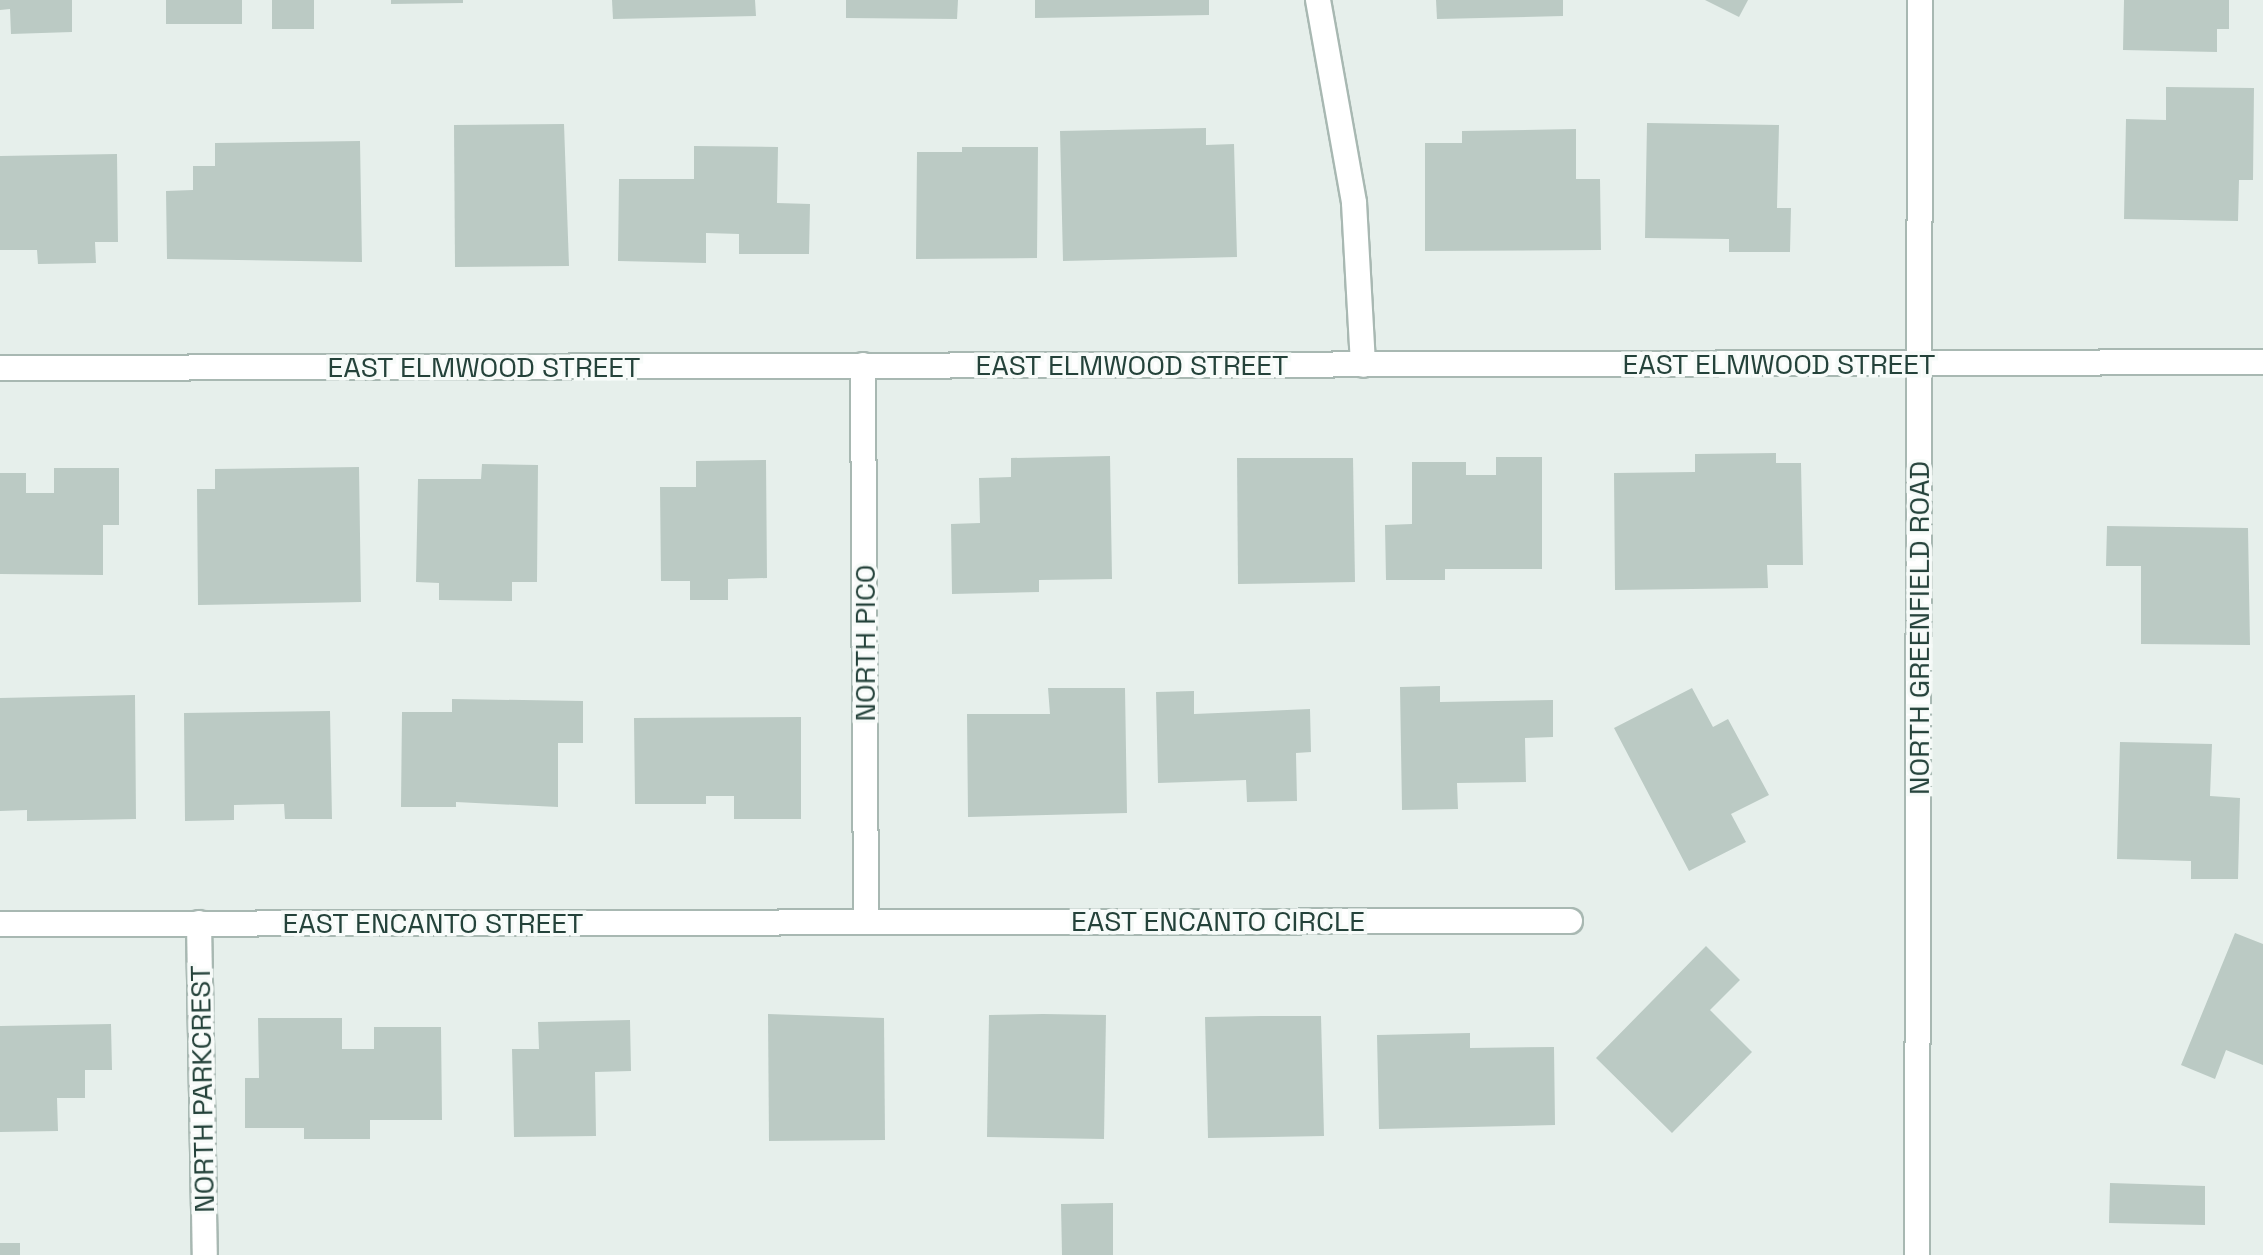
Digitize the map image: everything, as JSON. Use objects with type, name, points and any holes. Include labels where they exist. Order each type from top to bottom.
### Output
[{"type":"street","points":[[1318,0],[1354,203],[1363,365]]},
{"type":"street","name":"NORTH GREENFIELD ROAD","points":[[1917,1255],[1920,0]]},
{"type":"street","name":"EAST ELMWOOD STREET","points":[[0,368],[2263,362]]},
{"type":"street","name":"NORTH PICO","points":[[863,365],[866,921]]},
{"type":"street","name":"EAST ENCANTO CIRCLE","points":[[866,921],[1570,921]]},
{"type":"street","name":"EAST ENCANTO STREET","points":[[0,924],[866,921]]},
{"type":"street","name":"NORTH PARKCREST","points":[[199,923],[205,1255]]},
{"type":"building","points":[[0,0],[72,0],[72,32],[11,34],[10,9],[0,10]]},
{"type":"building","points":[[166,0],[242,0],[242,24],[166,24]]},
{"type":"building","points":[[272,0],[314,0],[314,29],[272,29]]},
{"type":"building","points":[[391,0],[463,0],[463,3],[391,4]]},
{"type":"building","points":[[612,0],[755,0],[756,16],[613,19]]},
{"type":"building","points":[[846,0],[958,0],[957,19],[846,18]]},
{"type":"building","points":[[1035,0],[1209,0],[1209,15],[1035,18]]},
{"type":"building","points":[[1436,0],[1563,0],[1563,16],[1437,19]]},
{"type":"building","points":[[1705,0],[1748,0],[1739,17]]},
{"type":"building","points":[[2124,0],[2229,0],[2229,29],[2217,29],[2217,52],[2123,50]]},
{"type":"building","points":[[2166,87],[2254,88],[2253,180],[2239,180],[2238,221],[2124,219],[2126,119],[2166,120]]},
{"type":"building","points":[[1647,123],[1779,125],[1777,208],[1791,208],[1790,252],[1729,252],[1729,239],[1645,238]]},
{"type":"building","points":[[564,124],[569,266],[455,267],[454,125]]},
{"type":"building","points":[[1206,128],[1206,145],[1234,144],[1237,257],[1063,261],[1060,131]]},
{"type":"building","points":[[1576,129],[1576,179],[1600,179],[1601,250],[1425,251],[1425,143],[1462,143],[1462,131]]},
{"type":"building","points":[[360,141],[362,262],[167,259],[166,191],[193,190],[193,166],[215,166],[215,143]]},
{"type":"building","points":[[694,146],[778,147],[777,203],[810,204],[809,254],[739,254],[739,234],[706,233],[706,263],[618,261],[619,179],[694,179]]},
{"type":"building","points":[[962,147],[1038,147],[1037,258],[916,259],[917,152],[962,152]]},
{"type":"building","points":[[117,154],[118,242],[95,242],[96,263],[38,264],[37,250],[0,250],[0,156]]},
{"type":"building","points":[[1776,453],[1776,463],[1801,463],[1803,565],[1767,565],[1768,588],[1615,590],[1614,473],[1695,472],[1695,454]]},
{"type":"building","points":[[1110,456],[1112,579],[1039,580],[1039,592],[952,594],[951,524],[980,523],[979,478],[1011,477],[1011,458]]},
{"type":"building","points":[[1496,457],[1542,457],[1542,569],[1445,569],[1445,580],[1386,580],[1385,525],[1412,524],[1412,462],[1466,462],[1466,475],[1496,475]]},
{"type":"building","points":[[1237,458],[1353,458],[1355,582],[1238,584]]},
{"type":"building","points":[[766,460],[767,578],[728,579],[728,600],[690,600],[690,581],[661,581],[660,487],[696,487],[696,461]]},
{"type":"building","points":[[482,464],[538,465],[537,582],[512,582],[512,601],[439,600],[439,583],[416,582],[418,479],[481,479]]},
{"type":"building","points":[[359,467],[361,602],[198,605],[197,489],[215,489],[215,469]]},
{"type":"building","points":[[54,468],[119,468],[119,525],[103,525],[103,575],[0,574],[0,473],[26,473],[26,493],[54,493]]},
{"type":"building","points":[[2107,526],[2248,528],[2250,645],[2141,644],[2141,566],[2106,566]]},
{"type":"building","points":[[1440,686],[1440,702],[1553,700],[1553,737],[1525,738],[1526,782],[1457,783],[1458,809],[1402,810],[1400,687]]},
{"type":"building","points":[[1048,688],[1125,688],[1127,813],[968,817],[967,714],[1050,714]]},
{"type":"building","points":[[1692,688],[1713,727],[1728,719],[1769,795],[1731,814],[1746,842],[1689,871],[1614,728]]},
{"type":"building","points":[[1194,691],[1194,714],[1310,709],[1311,752],[1296,753],[1297,801],[1247,802],[1246,780],[1158,783],[1156,692]]},
{"type":"building","points":[[135,695],[136,819],[27,821],[27,810],[0,811],[0,698]]},
{"type":"building","points":[[452,699],[583,701],[583,743],[558,743],[558,807],[456,802],[456,807],[401,807],[402,712],[452,712]]},
{"type":"building","points":[[330,711],[332,819],[285,819],[284,804],[234,805],[234,820],[185,821],[184,713]]},
{"type":"building","points":[[801,717],[801,819],[734,819],[734,796],[706,796],[706,804],[635,804],[634,718]]},
{"type":"building","points":[[2120,742],[2212,744],[2210,796],[2240,798],[2238,879],[2191,879],[2191,861],[2117,859]]},
{"type":"building","points":[[2235,933],[2263,944],[2263,1065],[2226,1050],[2215,1079],[2181,1065]]},
{"type":"building","points":[[1706,946],[1740,980],[1710,1010],[1752,1052],[1672,1133],[1596,1058]]},
{"type":"building","points":[[768,1014],[884,1018],[885,1140],[769,1141]]},
{"type":"building","points":[[989,1015],[1106,1015],[1104,1139],[987,1137]]},
{"type":"building","points":[[1321,1016],[1324,1136],[1208,1138],[1205,1017]]},
{"type":"building","points":[[258,1018],[342,1018],[342,1049],[374,1049],[374,1027],[441,1027],[442,1120],[370,1120],[370,1139],[304,1139],[304,1128],[245,1128],[245,1078],[259,1078]]},
{"type":"building","points":[[630,1020],[631,1071],[595,1072],[596,1136],[514,1137],[512,1049],[539,1049],[538,1022]]},
{"type":"building","points":[[111,1024],[112,1070],[85,1070],[85,1098],[57,1098],[58,1131],[0,1132],[0,1026]]},
{"type":"building","points":[[1470,1033],[1470,1048],[1554,1047],[1555,1125],[1379,1129],[1377,1035]]},
{"type":"building","points":[[2110,1183],[2205,1186],[2205,1225],[2109,1223]]},
{"type":"building","points":[[1113,1203],[1113,1255],[1062,1255],[1061,1204]]},
{"type":"building","points":[[0,1243],[20,1243],[20,1255],[0,1255]]}]
